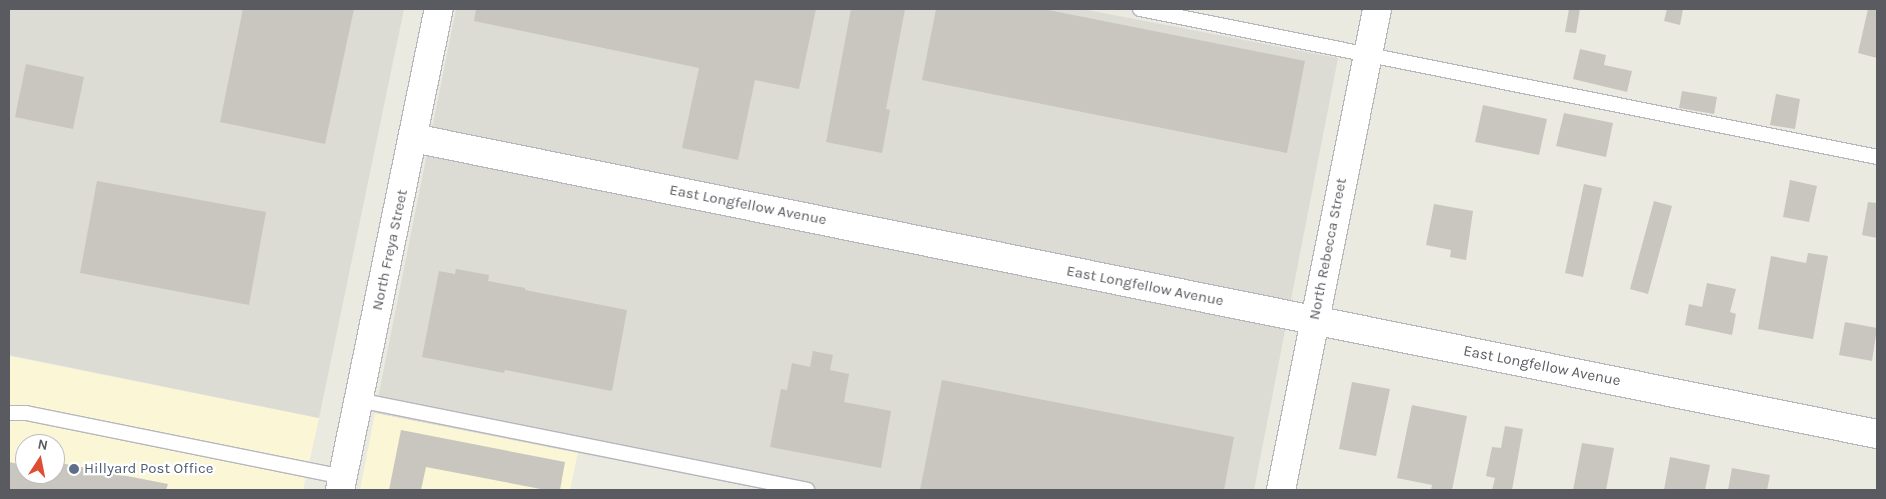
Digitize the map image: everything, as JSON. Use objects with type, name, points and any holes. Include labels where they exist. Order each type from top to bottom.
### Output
[{"type":"street","name":"North Freya Street","points":[[341,484],[439,9]]},
{"type":"street","name":"North Rebecca Street","points":[[1281,490],[1377,9]]},
{"type":"street","name":"East Longfellow Avenue","points":[[413,138],[1877,434]]},
{"type":"lane","points":[[1140,9],[1368,53],[1877,157]]},
{"type":"lane","points":[[358,400],[807,490]]},
{"type":"lane","points":[[9,413],[26,413],[341,484]]},
{"type":"shaded area","points":[[9,9],[404,9],[319,418],[9,355]]},
{"type":"shaded area","points":[[456,9],[1082,9],[1338,58],[1254,490],[767,490],[375,413]]},
{"type":"shaded area","points":[[9,356],[319,418],[303,490],[9,490]]},
{"type":"shaded area","points":[[375,413],[578,452],[570,490],[360,490]]},
{"type":"building","points":[[243,9],[354,9],[325,144],[220,122]]},
{"type":"building","points":[[476,9],[816,9],[799,89],[755,80],[738,160],[682,148],[699,68],[474,21]]},
{"type":"building","points":[[851,9],[905,9],[886,109],[890,110],[882,153],[826,142]]},
{"type":"building","points":[[936,9],[1043,9],[1305,61],[1287,153],[922,80]]},
{"type":"building","points":[[1569,9],[1580,9],[1576,33],[1565,32]]},
{"type":"building","points":[[1667,9],[1683,9],[1680,25],[1664,21]]},
{"type":"building","points":[[1868,9],[1877,9],[1877,58],[1858,53]]},
{"type":"building","points":[[1580,49],[1606,55],[1604,65],[1632,71],[1627,92],[1573,79]]},
{"type":"building","points":[[26,64],[84,77],[73,129],[15,117]]},
{"type":"building","points":[[1682,91],[1717,97],[1714,114],[1679,108]]},
{"type":"building","points":[[1776,94],[1800,99],[1795,129],[1770,125]]},
{"type":"building","points":[[1483,105],[1547,119],[1539,155],[1475,142]]},
{"type":"building","points":[[1564,113],[1613,123],[1606,157],[1556,146]]},
{"type":"building","points":[[1790,180],[1817,186],[1809,222],[1783,217]]},
{"type":"building","points":[[97,181],[266,212],[249,305],[80,273]]},
{"type":"building","points":[[1584,184],[1602,188],[1583,277],[1565,273]]},
{"type":"building","points":[[1654,201],[1672,206],[1648,294],[1630,289]]},
{"type":"building","points":[[1868,202],[1877,203],[1877,238],[1862,235]]},
{"type":"building","points":[[1434,204],[1473,211],[1466,260],[1450,257],[1451,250],[1426,245]]},
{"type":"building","points":[[1808,253],[1828,256],[1813,339],[1758,329],[1771,256],[1806,263]]},
{"type":"building","points":[[456,269],[489,275],[488,281],[525,288],[525,290],[627,310],[612,391],[505,370],[504,373],[422,357],[439,271],[455,274]]},
{"type":"building","points":[[1707,283],[1736,289],[1730,312],[1736,314],[1732,335],[1685,325],[1689,304],[1702,307]]},
{"type":"building","points":[[1845,322],[1877,328],[1872,361],[1839,355]]},
{"type":"building","points":[[813,351],[833,355],[830,370],[849,374],[844,402],[891,411],[881,468],[770,447],[781,389],[787,390],[792,363],[810,367]]},
{"type":"building","points":[[942,380],[1234,437],[1224,490],[920,490]]},
{"type":"building","points":[[1352,382],[1390,389],[1376,456],[1339,449]]},
{"type":"building","points":[[1412,405],[1467,416],[1452,490],[1431,490],[1432,485],[1397,478]]},
{"type":"building","points":[[1505,426],[1523,429],[1512,490],[1492,490],[1495,478],[1486,476],[1492,447],[1501,448]]},
{"type":"building","points":[[401,430],[565,462],[560,490],[546,490],[426,467],[421,490],[389,490]]},
{"type":"building","points":[[1582,443],[1614,448],[1606,490],[1573,490]]},
{"type":"building","points":[[1670,457],[1710,465],[1705,490],[1664,490]]},
{"type":"building","name":"Hillyard Post Office","points":[[9,462],[15,463],[15,484],[65,484],[65,464],[168,484],[166,490],[9,490]]},
{"type":"building","points":[[1732,468],[1770,475],[1767,490],[1728,490]]},
{"type":"place","name":"Hillyard Post Office","points":[[74,469]]}]
